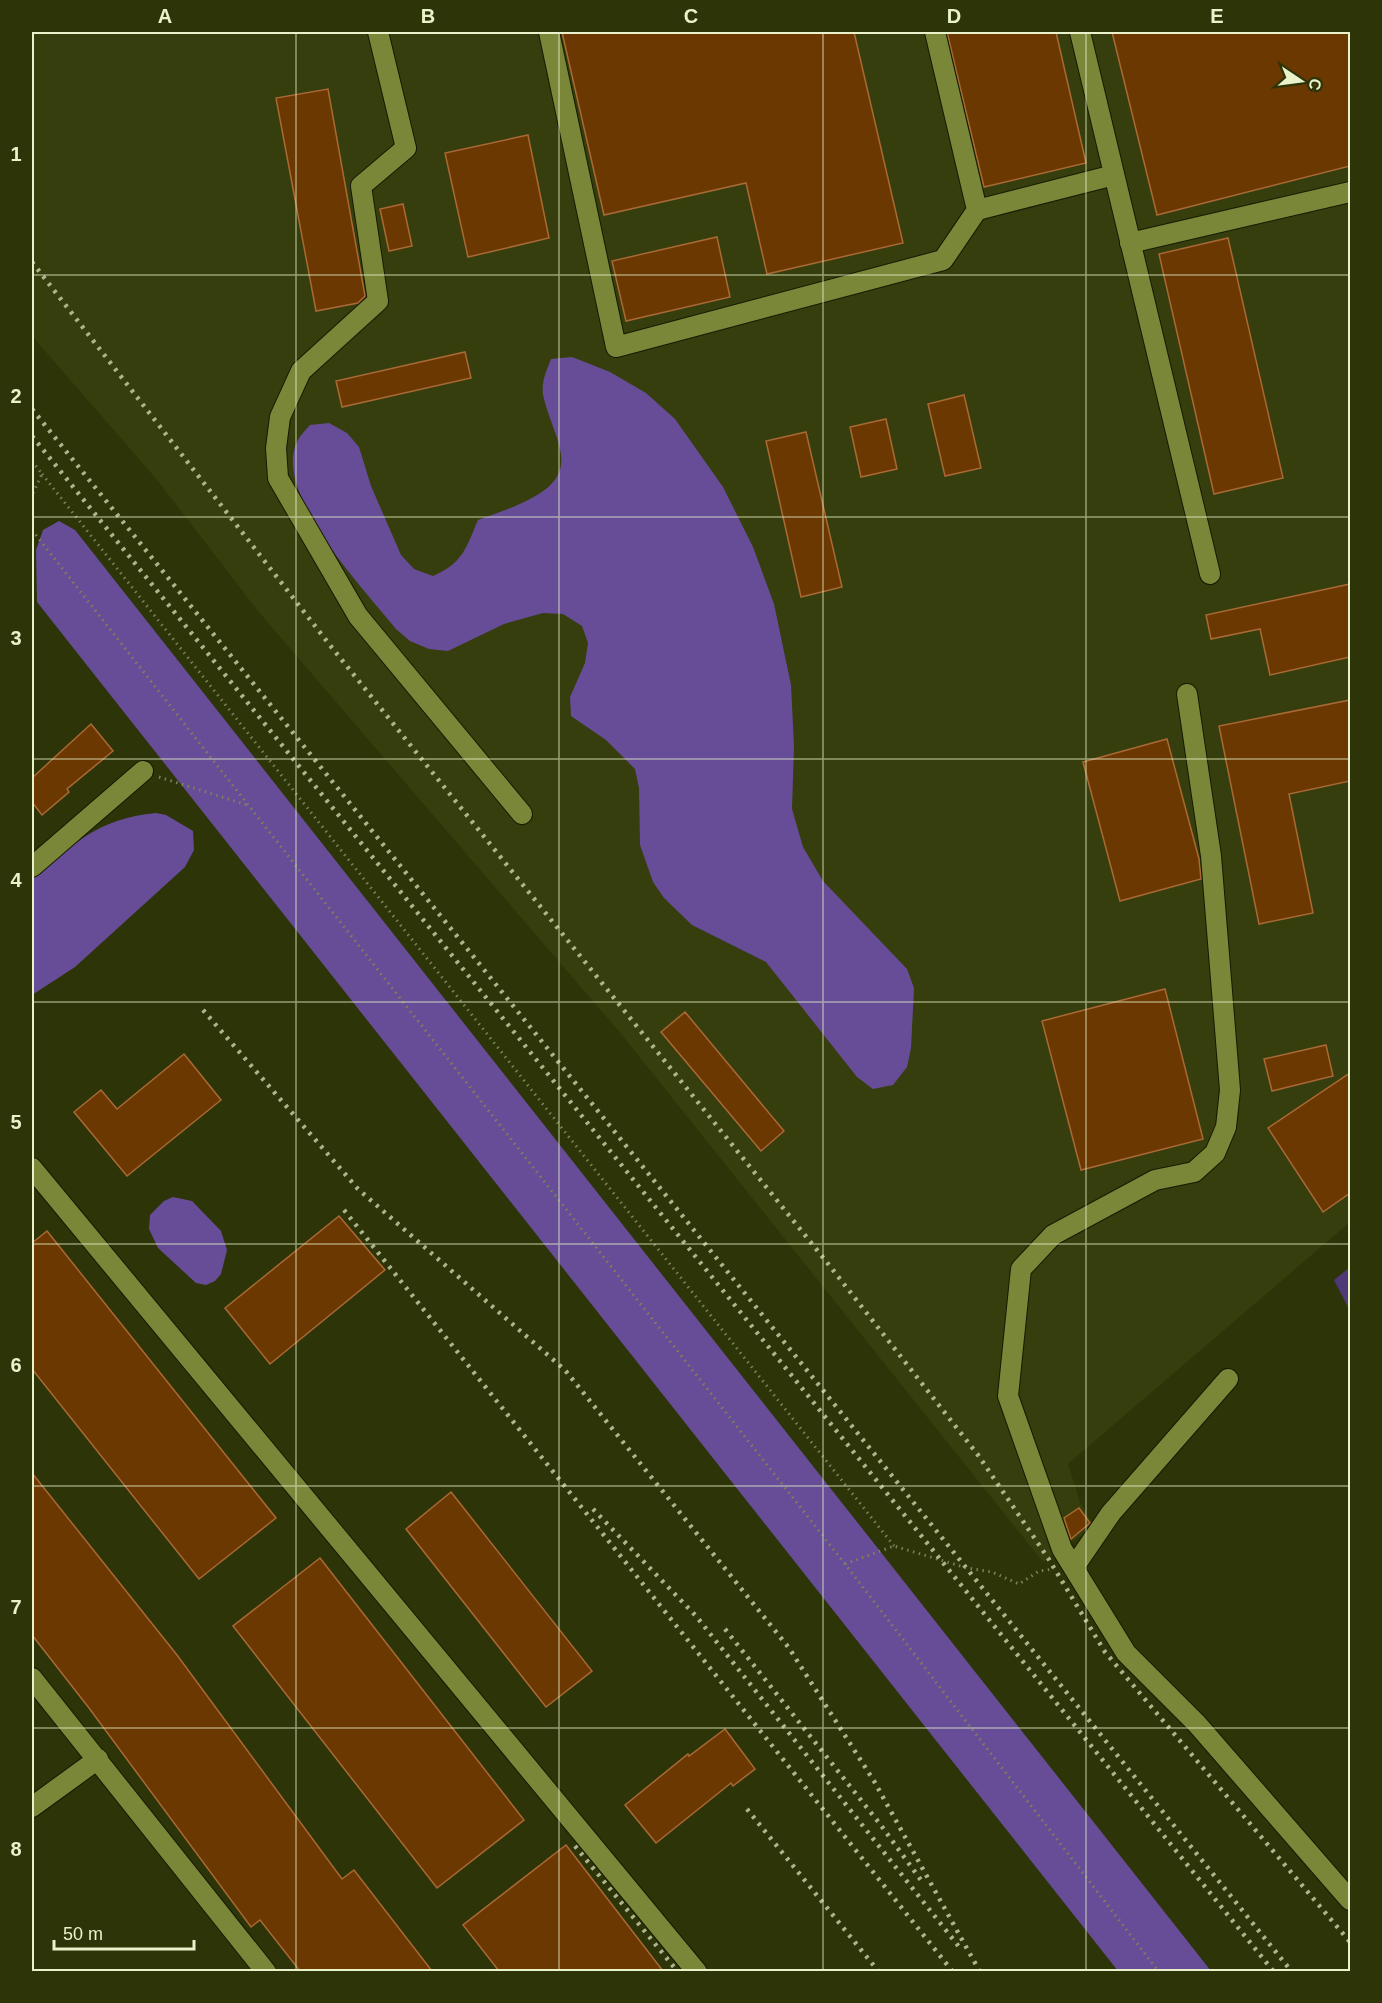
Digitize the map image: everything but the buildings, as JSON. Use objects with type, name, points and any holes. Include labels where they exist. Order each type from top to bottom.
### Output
[{"type":"street","points":[[378,32],[406,148],[362,186],[378,301],[302,371],[280,417],[276,448],[278,478],[358,616],[522,814]]},
{"type":"street","points":[[549,32],[616,347],[943,260],[977,210],[1114,175]]},
{"type":"street","points":[[935,32],[977,210]]},
{"type":"street","points":[[1080,32],[1210,574]]},
{"type":"street","points":[[1131,243],[1350,192]]},
{"type":"street","points":[[1187,694],[1212,856],[1230,1090],[1226,1127],[1215,1153],[1194,1172],[1155,1180],[1053,1235],[1021,1269],[1008,1396],[1062,1549],[1126,1653],[1197,1724],[1350,1900]]},
{"type":"street","points":[[32,867],[143,771]]},
{"type":"street","points":[[32,1168],[38,1190],[697,1971]]},
{"type":"street","points":[[1074,1567],[1111,1513],[1228,1379]]},
{"type":"street","points":[[32,1678],[266,1971]]},
{"type":"street","points":[[32,1807],[98,1759]]},
{"type":"path","points":[[32,461],[894,1546]]},
{"type":"path","points":[[32,495],[42,474]]},
{"type":"path","points":[[32,530],[845,1564],[1159,1971]]},
{"type":"path","points":[[143,771],[248,805]]},
{"type":"path","points":[[845,1564],[894,1546],[967,1568],[992,1572],[1019,1584],[1038,1571],[1074,1567]]},
{"type":"shaded area","points":[[32,32],[1350,32],[1350,1222],[1068,1464],[1080,1502],[1094,1527],[1043,1562],[622,1035],[258,611],[158,481],[32,336]]},
{"type":"shaded area","points":[[572,357],[610,372],[646,393],[675,419],[723,487],[753,547],[774,604],[791,685],[794,746],[792,809],[803,847],[823,881],[907,969],[914,988],[911,1048],[907,1067],[893,1085],[873,1089],[857,1077],[766,962],[692,925],[664,898],[653,882],[640,845],[639,788],[635,769],[606,740],[571,716],[570,697],[585,663],[588,643],[582,626],[563,614],[543,613],[504,624],[448,651],[429,649],[410,641],[396,629],[344,566],[309,512],[297,486],[293,461],[298,440],[310,425],[329,423],[347,433],[359,447],[371,486],[401,555],[414,569],[433,576],[451,566],[462,554],[478,520],[530,499],[547,489],[556,478],[561,466],[561,454],[544,399],[543,383],[551,359]]},
{"type":"shaded area","points":[[59,521],[75,530],[1211,1971],[1118,1971],[37,602],[36,550],[43,530]]},
{"type":"shaded area","points":[[156,813],[166,815],[193,831],[194,850],[185,867],[75,967],[32,995],[32,879],[75,844],[102,827],[135,816]]},
{"type":"shaded area","points":[[173,1197],[192,1201],[221,1231],[227,1250],[221,1274],[215,1281],[206,1285],[196,1283],[158,1248],[149,1229],[150,1215],[164,1201]]},
{"type":"shaded area","points":[[1350,1267],[1350,1311],[1334,1280]]},
{"type":"railway","points":[[32,262],[329,644],[829,1265],[978,1455],[1048,1558],[1105,1652],[1350,1942]]},
{"type":"railway","points":[[32,409],[1292,1972]]},
{"type":"railway","points":[[32,436],[1274,1972]]},
{"type":"railway","points":[[203,1010],[358,1189],[565,1370],[789,1648],[874,1781],[980,1972]]},
{"type":"railway","points":[[344,1210],[953,1972]]},
{"type":"railway","points":[[593,1509],[696,1616],[960,1948]]},
{"type":"railway","points":[[725,1629],[880,1824],[923,1883]]},
{"type":"railway","points":[[747,1809],[879,1972]]},
{"type":"railway","points":[[575,1846],[678,1972]]}]
